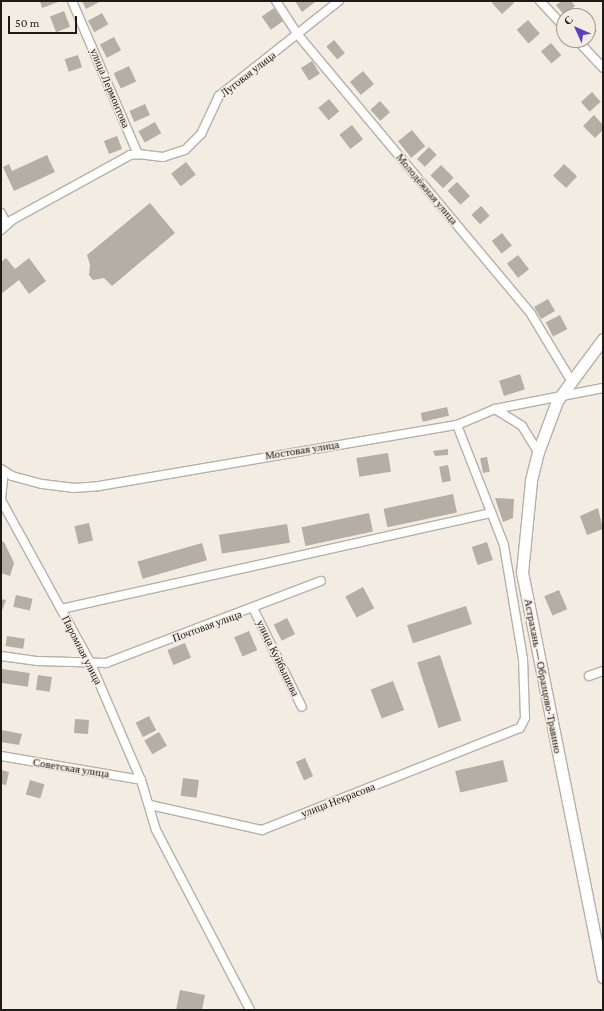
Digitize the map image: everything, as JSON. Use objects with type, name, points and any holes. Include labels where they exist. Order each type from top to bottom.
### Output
[{"type":"street","name":"улица Лермонтова","points":[[72,1],[138,154]]},
{"type":"street","name":"Молодёжная улица","points":[[276,1],[298,35],[531,314],[572,382]]},
{"type":"street","name":"Луговая улица","points":[[4,227],[130,155],[138,154],[163,157],[190,147],[201,134],[219,96],[298,35],[339,1]]},
{"type":"street","points":[[540,1],[556,18]]},
{"type":"street","points":[[584,48],[603,68]]},
{"type":"street","points":[[1,213],[4,227]]},
{"type":"street","name":"Астрахань — Образцово-Травино","points":[[603,339],[560,396],[538,452],[531,482],[522,572],[603,976]]},
{"type":"street","name":"Мостовая улица","points":[[3,470],[42,484],[73,488],[99,486],[457,425],[495,409],[603,388]]},
{"type":"street","points":[[495,409],[522,426],[538,452]]},
{"type":"street","points":[[61,609],[491,513],[457,425]]},
{"type":"street","points":[[1,499],[3,470]]},
{"type":"street","name":"Паромная улица","points":[[1,499],[91,664],[141,780],[150,805],[156,830],[250,1010]]},
{"type":"street","name":"улица Некрасова","points":[[150,805],[262,830],[520,728],[525,718],[523,659],[504,545],[491,513]]},
{"type":"street","name":"Почтовая улица","points":[[1,656],[91,664],[106,663],[254,608],[321,581]]},
{"type":"street","name":"улица Куйбышева","points":[[254,608],[302,707]]},
{"type":"street","points":[[589,676],[603,671]]},
{"type":"street","name":"Советская улица","points":[[1,756],[141,780]]},
{"type":"building","points":[[40,1],[61,1],[42,8]]},
{"type":"building","points":[[82,1],[98,1],[99,2],[86,9]]},
{"type":"building","points":[[295,1],[314,1],[315,2],[302,12]]},
{"type":"building","points":[[493,1],[513,1],[514,3],[502,14],[492,3]]},
{"type":"building","points":[[562,1],[571,1],[575,6],[573,8],[558,8],[556,5]]},
{"type":"building","points":[[274,8],[283,21],[271,30],[262,17]]},
{"type":"building","points":[[64,11],[70,27],[56,32],[50,16]]},
{"type":"building","points":[[102,13],[108,24],[94,32],[88,21]]},
{"type":"building","points":[[528,20],[540,34],[528,43],[517,30]]},
{"type":"building","points":[[114,37],[121,50],[107,58],[100,45]]},
{"type":"building","points":[[334,40],[345,53],[337,59],[326,46]]},
{"type":"building","points":[[551,43],[561,55],[551,64],[541,51]]},
{"type":"building","points":[[78,55],[82,67],[69,72],[65,59]]},
{"type":"building","points":[[312,61],[320,74],[309,81],[301,68]]},
{"type":"building","points":[[129,66],[136,81],[121,89],[114,73]]},
{"type":"building","points":[[363,71],[374,84],[361,95],[350,82]]},
{"type":"building","points":[[592,92],[601,102],[590,112],[581,102]]},
{"type":"building","points":[[329,99],[339,111],[329,120],[318,108]]},
{"type":"building","points":[[380,101],[390,112],[380,121],[370,110]]},
{"type":"building","points":[[145,104],[150,115],[134,122],[129,111]]},
{"type":"building","points":[[594,115],[603,125],[603,130],[595,138],[583,126]]},
{"type":"building","points":[[155,122],[161,133],[145,143],[138,131]]},
{"type":"building","points":[[352,125],[363,139],[350,149],[339,135]]},
{"type":"building","points":[[412,130],[425,146],[411,158],[398,141]]},
{"type":"building","points":[[117,136],[122,149],[109,154],[104,141]]},
{"type":"building","points":[[429,147],[437,155],[425,167],[417,159]]},
{"type":"building","points":[[47,155],[55,172],[14,191],[3,167],[9,164],[12,171]]},
{"type":"building","points":[[186,162],[196,175],[181,186],[171,174]]},
{"type":"building","points":[[564,164],[577,176],[566,188],[553,176]]},
{"type":"building","points":[[441,165],[454,178],[443,188],[430,176]]},
{"type":"building","points":[[457,182],[470,196],[460,205],[447,191]]},
{"type":"building","points":[[150,203],[175,233],[112,286],[104,278],[93,280],[89,275],[90,265],[87,255]]},
{"type":"building","points":[[481,206],[490,216],[480,224],[471,215]]},
{"type":"building","points":[[502,233],[512,246],[502,254],[492,241]]},
{"type":"building","points":[[518,255],[529,269],[518,278],[507,264]]},
{"type":"building","points":[[6,258],[15,269],[29,258],[46,281],[29,294],[19,280],[1,294],[1,262]]},
{"type":"building","points":[[548,299],[555,311],[541,319],[534,307]]},
{"type":"building","points":[[560,315],[567,329],[553,337],[546,322]]},
{"type":"building","points":[[520,374],[525,389],[504,396],[499,381]]},
{"type":"building","points":[[447,407],[449,416],[423,422],[421,413]]},
{"type":"building","points":[[448,449],[448,455],[435,456],[433,451]]},
{"type":"building","points":[[388,453],[391,472],[359,477],[356,458]]},
{"type":"building","points":[[487,457],[490,472],[483,473],[480,458]]},
{"type":"building","points":[[448,465],[451,481],[442,482],[439,467]]},
{"type":"building","points":[[453,494],[457,513],[388,527],[384,509]]},
{"type":"building","points":[[495,498],[514,499],[513,518],[503,522]]},
{"type":"building","points":[[598,508],[603,529],[587,535],[580,516]]},
{"type":"building","points":[[369,513],[373,532],[305,546],[302,527]]},
{"type":"building","points":[[89,523],[93,541],[78,544],[74,526]]},
{"type":"building","points":[[287,524],[290,543],[222,554],[219,535]]},
{"type":"building","points":[[1,541],[4,542],[14,563],[10,576],[1,573]]},
{"type":"building","points":[[487,542],[493,560],[478,565],[472,547]]},
{"type":"building","points":[[202,543],[207,560],[143,579],[138,561]]},
{"type":"building","points":[[363,587],[374,608],[357,618],[345,596]]},
{"type":"building","points":[[559,590],[567,609],[552,616],[544,596]]},
{"type":"building","points":[[16,595],[33,599],[30,611],[13,607]]},
{"type":"building","points":[[1,599],[6,600],[1,613]]},
{"type":"building","points":[[466,606],[472,624],[413,643],[407,625]]},
{"type":"building","points":[[287,618],[295,634],[282,641],[274,625]]},
{"type":"building","points":[[249,631],[257,650],[242,657],[234,637]]},
{"type":"building","points":[[7,636],[25,639],[23,649],[5,646]]},
{"type":"building","points":[[185,643],[191,658],[173,665],[167,650]]},
{"type":"building","points":[[440,655],[461,721],[438,728],[417,662]]},
{"type":"building","points":[[2,669],[30,673],[28,687],[1,683]]},
{"type":"building","points":[[38,675],[52,677],[50,692],[36,690]]},
{"type":"building","points":[[393,681],[404,710],[382,719],[371,690]]},
{"type":"building","points":[[149,716],[156,730],[143,737],[136,723]]},
{"type":"building","points":[[75,719],[89,720],[88,734],[74,733]]},
{"type":"building","points":[[1,730],[22,734],[19,745],[1,742]]},
{"type":"building","points":[[159,732],[167,746],[152,754],[144,740]]},
{"type":"building","points":[[305,758],[313,776],[304,780],[296,762]]},
{"type":"building","points":[[503,760],[508,781],[460,792],[455,771]]},
{"type":"building","points":[[1,770],[9,772],[6,785],[1,784]]},
{"type":"building","points":[[183,778],[199,780],[197,798],[181,796]]},
{"type":"building","points":[[30,780],[44,784],[40,799],[26,794]]},
{"type":"building","points":[[180,990],[205,995],[202,1010],[176,1010]]}]
